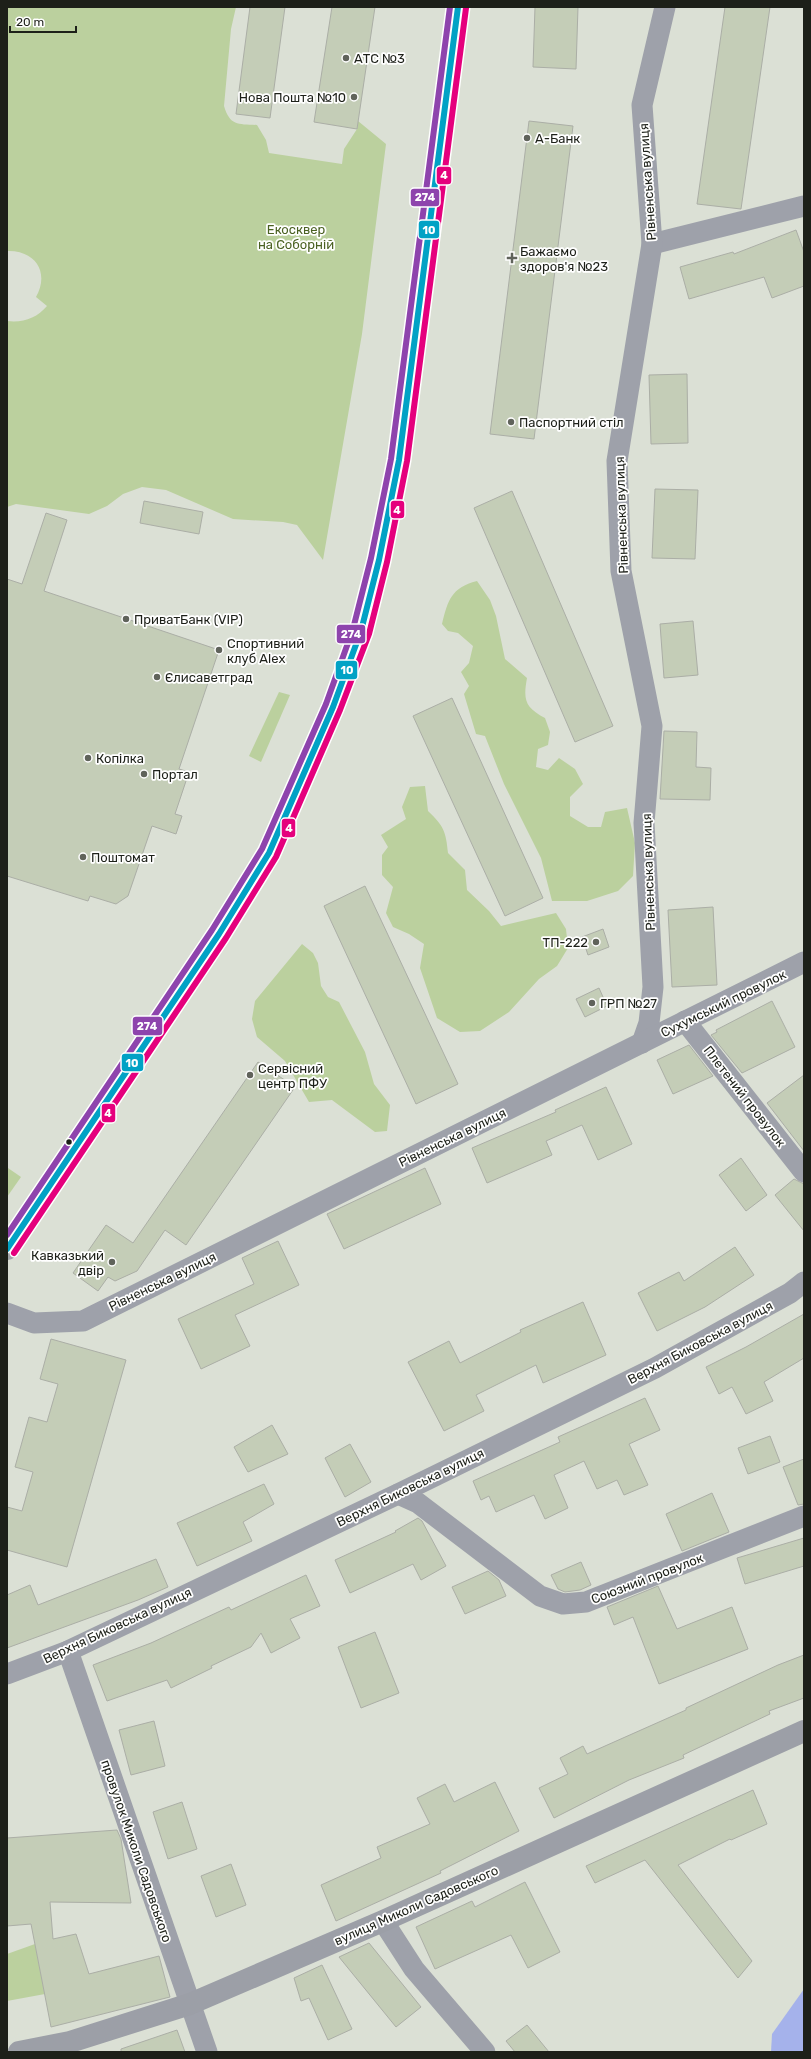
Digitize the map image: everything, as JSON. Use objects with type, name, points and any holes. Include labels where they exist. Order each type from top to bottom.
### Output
[{"type":"main road","points":[[9,1243],[219,934],[269,853],[333,707],[359,638],[379,560],[399,460],[458,7]]},
{"type":"street","name":"Рівненська вулиця","points":[[7,1313],[34,1323],[83,1320],[642,1043],[648,1023],[653,987],[644,823],[652,726],[621,571],[617,461],[652,244],[642,105],[665,7]]},
{"type":"street","points":[[652,244],[804,206]]},
{"type":"street","name":"Сухумський провулок","points":[[642,1043],[804,962]]},
{"type":"street","name":"Плетений провулок","points":[[685,1021],[804,1172]]},
{"type":"street","name":"Верхня Биковська вулиця","points":[[7,1674],[68,1651],[398,1494],[655,1368],[790,1293],[804,1282]]},
{"type":"street","name":"Союзний провулок","points":[[398,1494],[418,1503],[540,1596],[563,1604],[586,1602],[804,1516]]},
{"type":"street","name":"провулок Миколи Садовського","points":[[68,1651],[207,2052]]},
{"type":"street","name":"вулиця Миколи Садовського","points":[[19,2052],[70,2042],[190,2004],[383,1921],[804,1731]]},
{"type":"street","points":[[383,1921],[414,1969],[485,2052]]},
{"type":"green space","name":"Екосквер на Соборній","points":[[7,7],[236,7],[231,29],[224,106],[226,113],[232,121],[240,124],[257,125],[266,140],[269,153],[342,164],[344,149],[357,129],[358,121],[386,144],[362,334],[323,560],[297,525],[283,522],[233,519],[166,490],[142,487],[123,494],[107,506],[89,514],[16,504],[7,507],[7,321],[29,319],[39,314],[47,306],[36,297],[40,288],[41,279],[37,264],[25,254],[7,251]]},
{"type":"green space","points":[[477,581],[490,600],[496,616],[505,659],[527,678],[525,692],[527,702],[533,710],[545,718],[550,732],[548,745],[538,749],[536,767],[548,770],[559,758],[575,769],[583,784],[570,797],[570,816],[588,827],[601,827],[605,812],[627,808],[635,843],[633,876],[618,891],[587,901],[552,901],[541,858],[504,784],[485,736],[476,734],[464,694],[469,686],[461,672],[469,663],[473,646],[458,633],[448,631],[442,624],[446,608],[456,591],[461,587]]},
{"type":"green space","points":[[279,692],[290,695],[261,762],[249,756]]},
{"type":"green space","points":[[425,786],[428,811],[441,825],[445,834],[448,853],[465,870],[467,890],[489,911],[501,926],[556,913],[566,929],[568,948],[557,966],[539,979],[509,1012],[480,1031],[460,1032],[437,1018],[420,968],[424,944],[409,934],[393,927],[386,913],[393,887],[382,875],[382,855],[388,847],[381,835],[406,819],[402,807],[410,787]]},
{"type":"green space","points":[[302,944],[313,953],[318,963],[321,986],[328,997],[339,1002],[365,1052],[374,1084],[390,1105],[387,1131],[375,1132],[332,1100],[309,1102],[285,1061],[257,1037],[252,1019],[255,1001]]},
{"type":"green space","points":[[8,1168],[21,1177],[7,1197],[7,1170]]},
{"type":"green space","points":[[35,1944],[45,1994],[7,2001],[7,1954]]},
{"type":"water","points":[[804,1989],[804,2052],[771,2052],[772,2034]]},
{"type":"building","points":[[250,7],[285,7],[270,118],[236,114]]},
{"type":"building","name":"АТС №3","points":[[332,7],[375,7],[357,129],[314,122]]},
{"type":"building","points":[[535,7],[578,7],[576,69],[533,67]]},
{"type":"building","points":[[725,7],[770,7],[741,209],[697,204]]},
{"type":"building","points":[[529,121],[573,126],[534,439],[490,434]]},
{"type":"building","points":[[796,230],[804,252],[804,286],[772,298],[764,277],[689,299],[680,267],[733,252],[734,254]]},
{"type":"building","points":[[687,374],[688,443],[651,444],[649,375]]},
{"type":"building","points":[[655,489],[698,490],[695,559],[652,558]]},
{"type":"building","points":[[512,491],[613,726],[575,742],[474,508]]},
{"type":"building","points":[[144,501],[203,512],[199,534],[140,523]]},
{"type":"building","points":[[46,513],[67,520],[44,591],[219,650],[179,769],[189,772],[175,814],[182,816],[176,834],[152,826],[128,896],[116,904],[90,896],[88,901],[7,876],[7,579],[22,584]]},
{"type":"building","points":[[693,621],[698,675],[664,678],[660,624]]},
{"type":"building","points":[[452,698],[543,898],[505,916],[413,716]]},
{"type":"building","points":[[664,731],[697,732],[696,767],[711,768],[710,800],[660,799]]},
{"type":"building","points":[[365,886],[458,1084],[416,1104],[324,906]]},
{"type":"building","points":[[713,907],[717,985],[672,987],[668,910]]},
{"type":"building","name":"ТП-222","points":[[603,929],[609,947],[588,955],[582,937]]},
{"type":"building","name":"ГРП №27","points":[[599,988],[607,1006],[585,1017],[576,999]]},
{"type":"building","points":[[772,1001],[795,1047],[742,1073],[711,1035],[717,1032],[716,1030]]},
{"type":"building","points":[[689,1045],[713,1076],[673,1094],[657,1060]]},
{"type":"building","points":[[258,1062],[295,1087],[186,1245],[165,1230],[137,1271],[115,1281],[108,1277],[98,1291],[73,1273],[106,1225],[133,1243]]},
{"type":"building","points":[[804,1075],[804,1151],[767,1103]]},
{"type":"building","points":[[606,1087],[632,1144],[598,1160],[582,1125],[546,1141],[552,1155],[487,1183],[472,1148],[556,1112],[555,1110]]},
{"type":"building","points":[[741,1158],[767,1195],[746,1211],[719,1175]]},
{"type":"building","points":[[425,1168],[441,1204],[344,1249],[327,1214]]},
{"type":"building","points":[[794,1179],[804,1184],[804,1231],[775,1195]]},
{"type":"building","points":[[278,1241],[299,1285],[235,1315],[250,1346],[201,1369],[178,1319],[254,1284],[242,1258]]},
{"type":"building","points":[[735,1247],[754,1275],[705,1307],[657,1331],[638,1293],[679,1272],[684,1281]]},
{"type":"building","points":[[583,1302],[606,1355],[543,1383],[536,1365],[476,1395],[484,1411],[444,1431],[408,1362],[449,1341],[460,1363],[521,1332],[520,1330]]},
{"type":"building","points":[[804,1314],[804,1358],[764,1382],[773,1401],[746,1414],[732,1387],[719,1394],[706,1367],[746,1347]]},
{"type":"building","points":[[51,1339],[126,1360],[67,1567],[7,1550],[7,1507],[22,1511],[33,1472],[15,1467],[29,1417],[47,1422],[58,1384],[40,1379]]},
{"type":"building","points":[[645,1398],[660,1430],[629,1444],[648,1485],[624,1495],[617,1480],[597,1489],[584,1461],[554,1475],[568,1508],[545,1519],[534,1495],[496,1512],[489,1496],[481,1500],[473,1481],[560,1442],[558,1437]]},
{"type":"building","points":[[272,1425],[288,1454],[248,1472],[234,1447]]},
{"type":"building","points":[[770,1436],[780,1462],[748,1474],[738,1448]]},
{"type":"building","points":[[350,1444],[371,1482],[345,1497],[325,1458]]},
{"type":"building","points":[[804,1459],[804,1504],[798,1505],[783,1467]]},
{"type":"building","points":[[264,1484],[274,1504],[243,1522],[252,1541],[197,1566],[177,1523]]},
{"type":"building","points":[[712,1493],[729,1532],[682,1551],[666,1514]]},
{"type":"building","points":[[418,1518],[422,1521],[446,1566],[421,1580],[413,1564],[350,1593],[335,1560],[396,1532],[395,1531]]},
{"type":"building","points":[[804,1538],[804,1566],[745,1584],[737,1558]]},
{"type":"building","points":[[156,1559],[168,1587],[138,1600],[7,1648],[7,1595],[30,1585],[38,1605]]},
{"type":"building","points":[[581,1562],[591,1585],[580,1590],[565,1592],[558,1589],[551,1575]]},
{"type":"building","points":[[488,1571],[499,1580],[506,1596],[465,1614],[452,1587]]},
{"type":"building","points":[[306,1575],[320,1606],[290,1619],[300,1638],[271,1653],[261,1633],[251,1647],[211,1666],[212,1668],[171,1688],[167,1680],[107,1701],[93,1665],[151,1643],[229,1607],[231,1610]]},
{"type":"building","points":[[658,1586],[677,1629],[732,1607],[748,1649],[659,1684],[633,1617],[614,1625],[607,1607]]},
{"type":"building","points":[[375,1632],[399,1693],[361,1708],[338,1647]]},
{"type":"building","points":[[804,1655],[804,1698],[769,1711],[770,1714],[683,1755],[684,1758],[629,1780],[554,1818],[539,1788],[568,1774],[560,1758],[583,1746],[587,1754],[686,1710],[686,1708],[778,1665]]},
{"type":"building","points":[[154,1721],[165,1766],[131,1775],[119,1730]]},
{"type":"building","points":[[495,1782],[519,1831],[440,1871],[441,1873],[336,1921],[321,1885],[381,1858],[377,1847],[430,1824],[417,1798],[445,1784],[454,1802]]},
{"type":"building","points":[[753,1790],[767,1824],[731,1840],[730,1839],[678,1865],[752,1961],[738,1978],[645,1860],[595,1883],[586,1866]]},
{"type":"building","points":[[182,1802],[197,1849],[168,1859],[153,1812]]},
{"type":"building","points":[[117,1830],[121,1839],[131,1903],[50,1902],[53,1939],[76,1934],[89,1974],[159,1956],[170,1997],[51,2027],[31,1924],[7,1926],[7,1838]]},
{"type":"building","points":[[231,1864],[246,1905],[216,1917],[201,1876]]},
{"type":"building","points":[[525,1882],[560,1952],[528,1968],[511,1935],[435,1969],[416,1927],[472,1901],[475,1907]]},
{"type":"building","points":[[369,1943],[421,2007],[396,2027],[339,1957]]},
{"type":"building","points":[[322,1965],[352,2029],[328,2040],[309,1998],[301,2001],[294,1978]]},
{"type":"building","points":[[527,2025],[549,2052],[515,2052],[506,2041]]},
{"type":"building","points":[[177,2030],[185,2052],[121,2052],[121,2049]]},
{"type":"transit line","name":"274","points":[[7,1235],[212,930],[262,849],[326,704],[353,629],[371,558],[391,459],[450,7]]},
{"type":"transit line","name":"10","points":[[7,1249],[219,934],[269,853],[333,707],[361,631],[379,560],[399,460],[458,7]]},
{"type":"transit line","name":"4","points":[[14,1253],[226,938],[276,857],[340,710],[369,634],[387,562],[407,461],[466,8]]},
{"type":"place","name":"АТС №3","points":[[346,58]]},
{"type":"place","name":"Нова Пошта №10","points":[[354,97]]},
{"type":"place","name":"А-Банк","points":[[527,138]]},
{"type":"place","name":"Бажаємо здоров'я №23","points":[[512,258]]},
{"type":"place","name":"Паспортний стіл","points":[[511,422]]},
{"type":"place","name":"ПриватБанк (VIP)","points":[[126,619]]},
{"type":"place","name":"Спортивний клуб Alex","points":[[219,650]]},
{"type":"place","name":"Єлисаветград","points":[[157,677]]},
{"type":"place","name":"Копілка","points":[[88,758]]},
{"type":"place","name":"Портал","points":[[144,774]]},
{"type":"place","name":"Поштомат","points":[[83,857]]},
{"type":"place","name":"ТП-222","points":[[596,942]]},
{"type":"place","name":"ГРП №27","points":[[592,1003]]},
{"type":"place","name":"Cервісний центр ПФУ","points":[[250,1075]]},
{"type":"place","name":"Кавказький двір","points":[[112,1262]]}]
